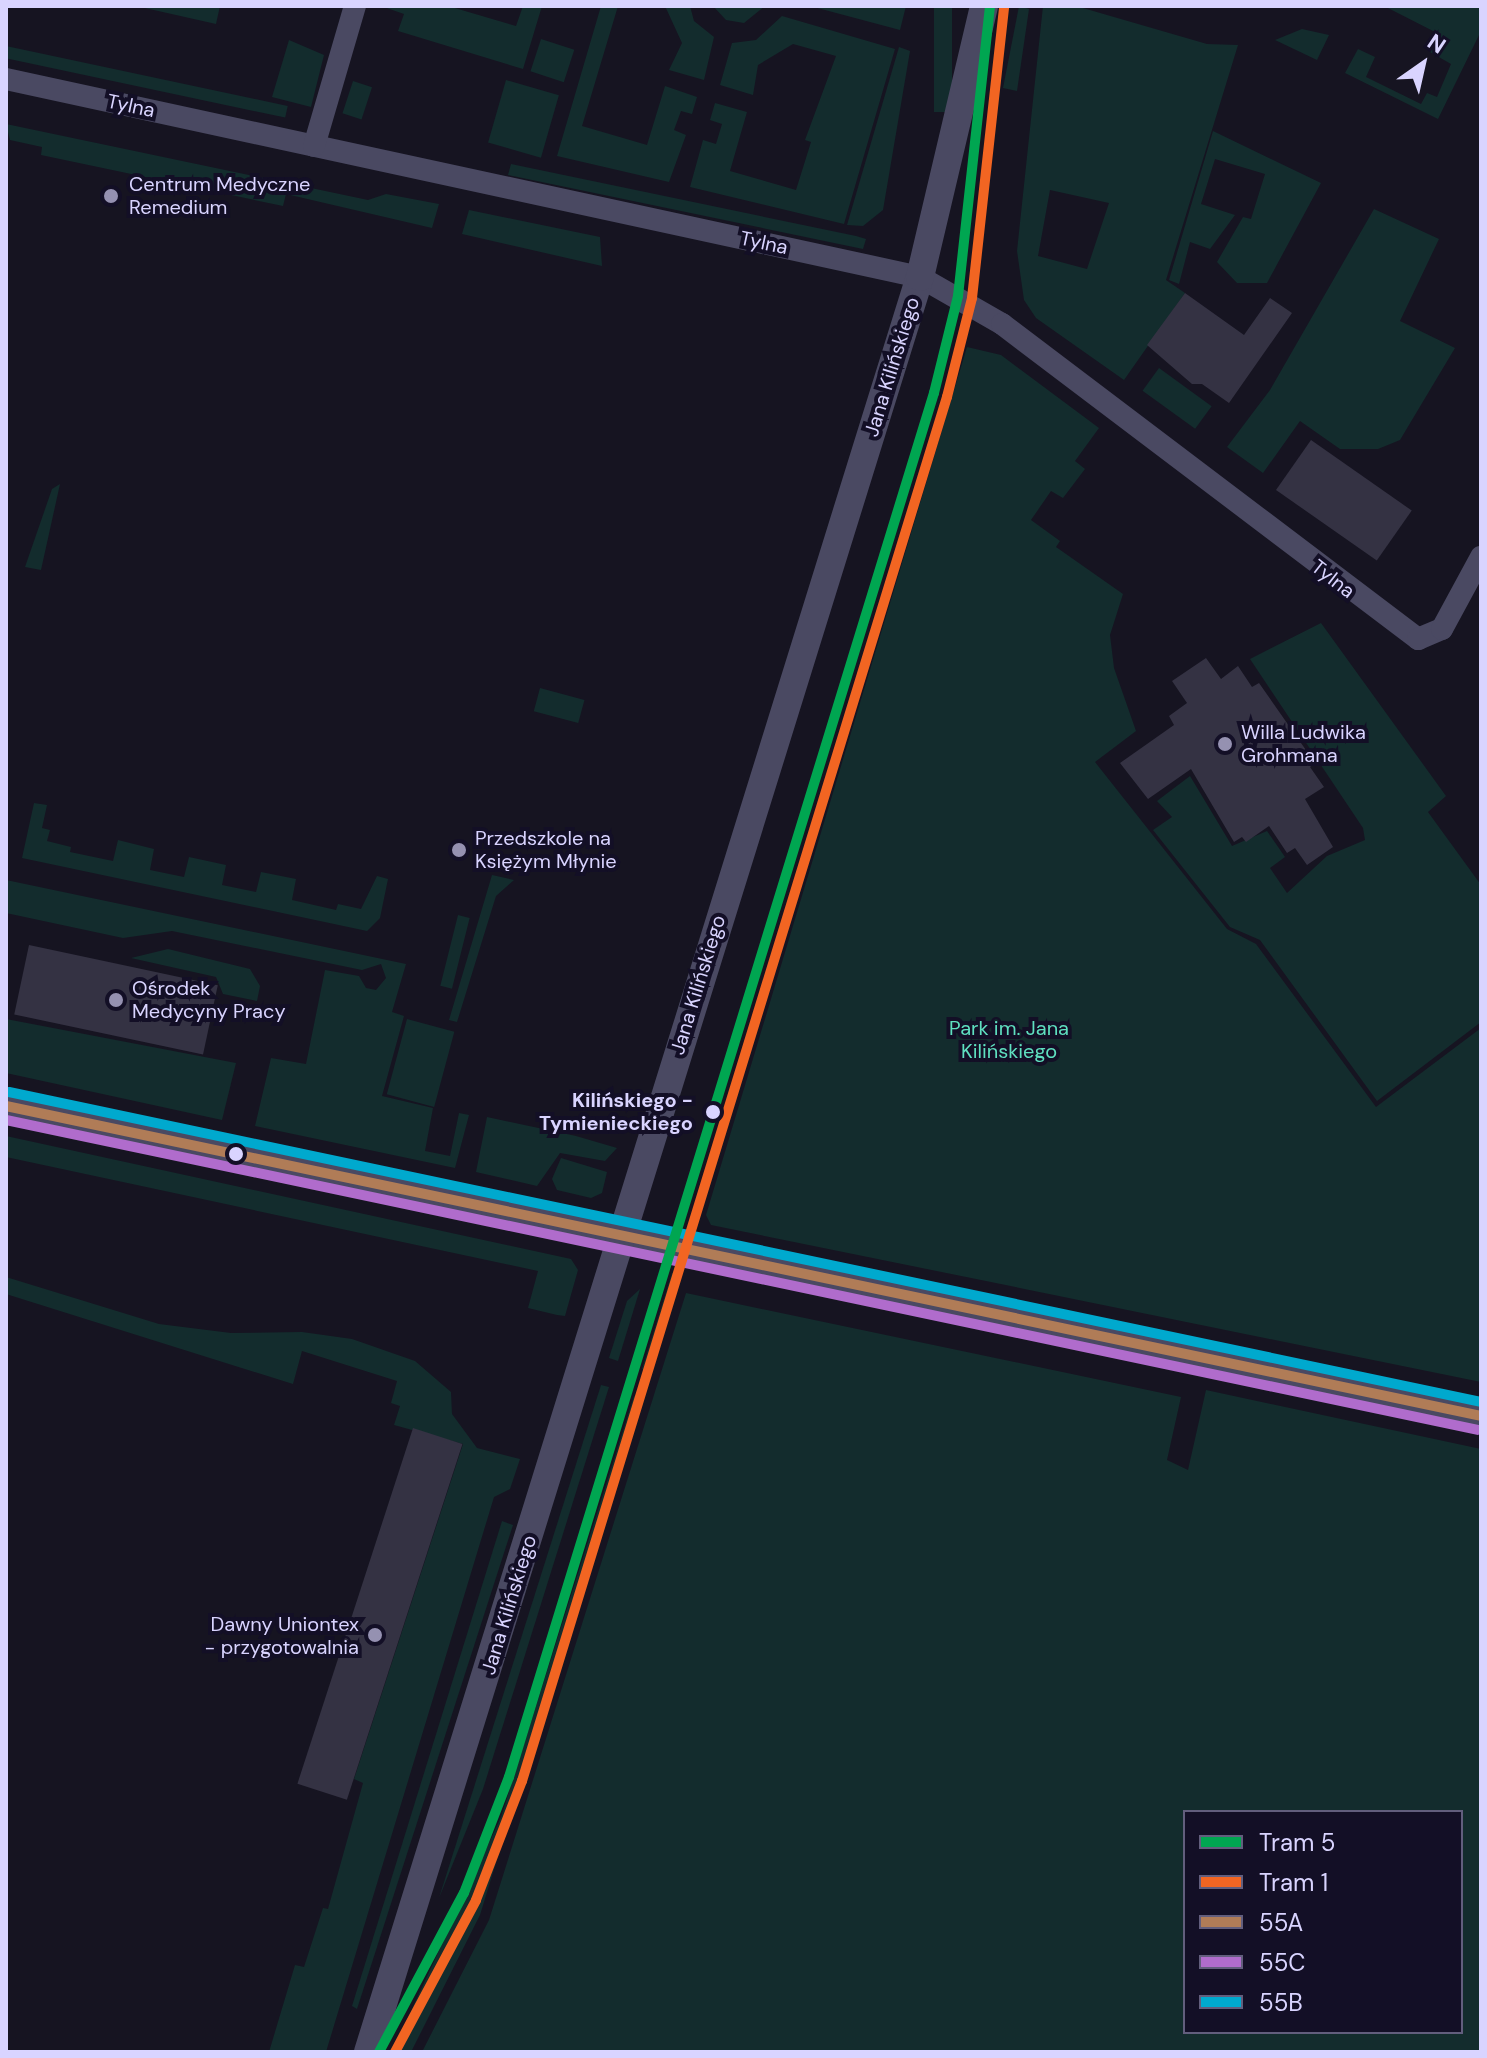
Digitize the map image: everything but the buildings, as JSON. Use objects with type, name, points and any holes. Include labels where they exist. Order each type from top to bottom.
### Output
[{"type":"street","points":[[314,146],[355,6]]},
{"type":"street","name":"Jana Kilińskiego","points":[[368,2052],[920,277],[984,6]]},
{"type":"street","name":"Tylna","points":[[6,79],[920,277],[1002,324],[1418,639],[1442,629],[1481,557]]},
{"type":"street","points":[[6,1106],[1481,1416]]},
{"type":"green space","points":[[136,6],[220,6],[216,24]]},
{"type":"green space","points":[[381,6],[448,6],[516,26],[523,6],[542,6],[523,69],[398,31],[404,14]]},
{"type":"green space","points":[[601,6],[618,6],[582,126],[647,145],[665,86],[697,97],[692,114],[681,111],[674,130],[686,135],[669,182],[557,156]]},
{"type":"green space","points":[[665,6],[690,6],[694,21],[714,37],[704,80],[669,70],[682,43]]},
{"type":"green space","points":[[713,6],[765,6],[744,23],[726,20]]},
{"type":"green space","points":[[810,6],[906,6],[900,30]]},
{"type":"green space","points":[[934,6],[952,6],[952,112],[934,112]]},
{"type":"green space","points":[[1019,6],[1029,9],[1017,91],[1003,88]]},
{"type":"green space","points":[[1043,6],[1076,6],[1207,44],[1238,45],[1166,280],[1185,293],[1124,380],[1036,318],[1024,300],[1017,251]],"holes":[[[1050,190],[1109,203],[1087,269],[1038,256]]]},
{"type":"green space","points":[[1384,6],[1481,6],[1481,31],[1438,119],[1345,73],[1358,49],[1375,57],[1366,77],[1421,104],[1427,93],[1437,97],[1451,64],[1430,52],[1435,32]]},
{"type":"green space","points":[[782,16],[895,49],[844,224],[690,187],[703,140],[716,144],[722,124],[710,120],[715,103],[747,112],[730,171],[796,190],[811,142],[805,140],[836,56],[793,44],[758,65],[753,95],[720,85],[732,43],[756,40]]},
{"type":"green space","points":[[1302,29],[1329,35],[1317,60],[1275,40]]},
{"type":"green space","points":[[541,39],[574,50],[564,82],[530,71]]},
{"type":"green space","points":[[289,40],[324,55],[311,107],[272,97]]},
{"type":"green space","points":[[6,46],[288,106],[285,118],[6,58]]},
{"type":"green space","points":[[899,47],[910,51],[883,210],[863,226],[847,225]]},
{"type":"green space","points":[[506,80],[559,95],[541,158],[488,142]]},
{"type":"green space","points":[[353,81],[372,87],[362,120],[342,113]]},
{"type":"green space","points":[[6,124],[368,200],[386,194],[439,204],[432,228],[286,194],[283,206],[41,155],[42,147],[10,140]]},
{"type":"green space","points":[[1213,131],[1321,183],[1267,283],[1237,283],[1217,262],[1243,217],[1251,219],[1265,174],[1215,159],[1201,204],[1235,215],[1210,249],[1190,242],[1179,284],[1169,280]]},
{"type":"green space","points":[[511,164],[866,239],[863,249],[508,175]]},
{"type":"green space","points":[[1374,209],[1439,239],[1400,321],[1455,348],[1400,440],[1378,449],[1340,449],[1300,421],[1263,473],[1227,447],[1270,390]]},
{"type":"green space","points":[[469,210],[600,237],[602,266],[462,234]]},
{"type":"green space","name":"Park im. Jana Kilińskiego","points":[[967,347],[1001,355],[1099,428],[1075,461],[1085,469],[1063,498],[1051,491],[1031,520],[1060,541],[1056,547],[1123,594],[1110,635],[1114,668],[1136,731],[1095,762],[1227,929],[1256,944],[1376,1107],[1481,1028],[1481,1382],[711,1225],[706,1215]]},
{"type":"green space","points":[[1159,368],[1212,406],[1195,429],[1143,391]]},
{"type":"green space","points":[[60,484],[41,570],[25,567],[52,489]]},
{"type":"green space","points":[[1321,623],[1446,796],[1428,812],[1481,885],[1481,1022],[1377,1101],[1260,940],[1230,927],[1153,830],[1172,817],[1157,801],[1190,776],[1232,846],[1267,831],[1285,857],[1270,868],[1287,893],[1327,856],[1365,840],[1363,828],[1250,659]]},
{"type":"green space","points":[[540,688],[584,700],[578,723],[534,711]]},
{"type":"green space","points":[[34,803],[47,805],[42,828],[50,830],[47,841],[71,847],[70,852],[113,861],[118,840],[154,849],[150,870],[184,877],[189,857],[226,865],[222,885],[256,892],[261,872],[296,879],[292,900],[336,910],[338,904],[361,909],[377,876],[388,879],[380,918],[367,931],[22,858]]},
{"type":"green space","points":[[492,875],[514,880],[496,896],[457,1022],[449,1020]]},
{"type":"green space","points":[[6,880],[406,964],[392,1012],[404,1016],[382,1096],[433,1108],[425,1151],[450,1156],[459,1113],[469,1115],[455,1168],[255,1126],[271,1058],[306,1064],[325,970],[359,976],[366,988],[376,990],[386,978],[381,964],[362,970],[172,931],[123,938],[6,913]]},
{"type":"green space","points":[[458,915],[470,918],[452,989],[440,986]]},
{"type":"green space","points":[[168,949],[250,969],[260,986],[257,1001],[223,994],[216,977],[131,958]]},
{"type":"green space","points":[[6,1019],[236,1063],[222,1120],[6,1073]]},
{"type":"green space","points":[[407,1019],[454,1032],[434,1107],[387,1094]]},
{"type":"green space","points":[[487,1117],[617,1148],[605,1161],[560,1153],[537,1186],[476,1172]]},
{"type":"green space","points":[[6,1136],[571,1259],[578,1270],[565,1316],[557,1315],[528,1308],[538,1271],[6,1157]]},
{"type":"green space","points":[[561,1158],[607,1172],[602,1193],[591,1198],[557,1190],[552,1179]]},
{"type":"green space","points":[[679,1271],[647,1371],[642,1369],[672,1273]]},
{"type":"green space","points":[[6,1277],[159,1324],[231,1333],[302,1332],[352,1339],[415,1361],[451,1392],[452,1414],[477,1448],[520,1459],[510,1489],[494,1497],[326,2052],[269,2052],[295,1965],[304,1967],[323,1908],[328,1909],[363,1783],[354,1779],[463,1444],[394,1425],[400,1406],[391,1403],[397,1381],[302,1351],[293,1384],[6,1294]]},
{"type":"green space","points":[[640,1289],[618,1361],[609,1358],[627,1301]]},
{"type":"green space","points":[[686,1293],[1181,1397],[1167,1460],[1188,1470],[1206,1390],[1481,1449],[1481,2052],[422,2052],[489,1920]]},
{"type":"green space","points":[[601,1385],[609,1387],[483,1789],[439,1898]]},
{"type":"green space","points":[[634,1396],[639,1397],[480,1915],[411,2052],[392,2052],[501,1817]]},
{"type":"green space","points":[[502,1521],[513,1525],[357,2009],[352,2006]]},
{"type":"tram line","name":"5","points":[[379,2052],[464,1893],[509,1777],[934,393],[958,296],[990,6]]},
{"type":"tram line","name":"1","points":[[395,2052],[476,1900],[522,1781],[947,397],[972,298],[1004,8]]},
{"type":"transit line","name":"55B","points":[[9,1092],[1481,1402]]},
{"type":"transit line","name":"55A","points":[[6,1106],[1481,1416]]},
{"type":"transit line","name":"55C","points":[[6,1120],[1478,1430]]},
{"type":"place","name":"Centrum Medyczne Remedium","points":[[111,196]]},
{"type":"place","name":"Willa Ludwika Grohmana","points":[[1225,744]]},
{"type":"place","name":"Przedszkole na Księżym Młynie","points":[[459,850]]},
{"type":"place","name":"Ośrodek Medycyny Pracy","points":[[116,1000]]},
{"type":"place","name":"Kilińskiego - Tymienieckiego","points":[[713,1112]]},
{"type":"place","name":"Dawny Uniontex - przygotowalnia","points":[[375,1635]]}]
